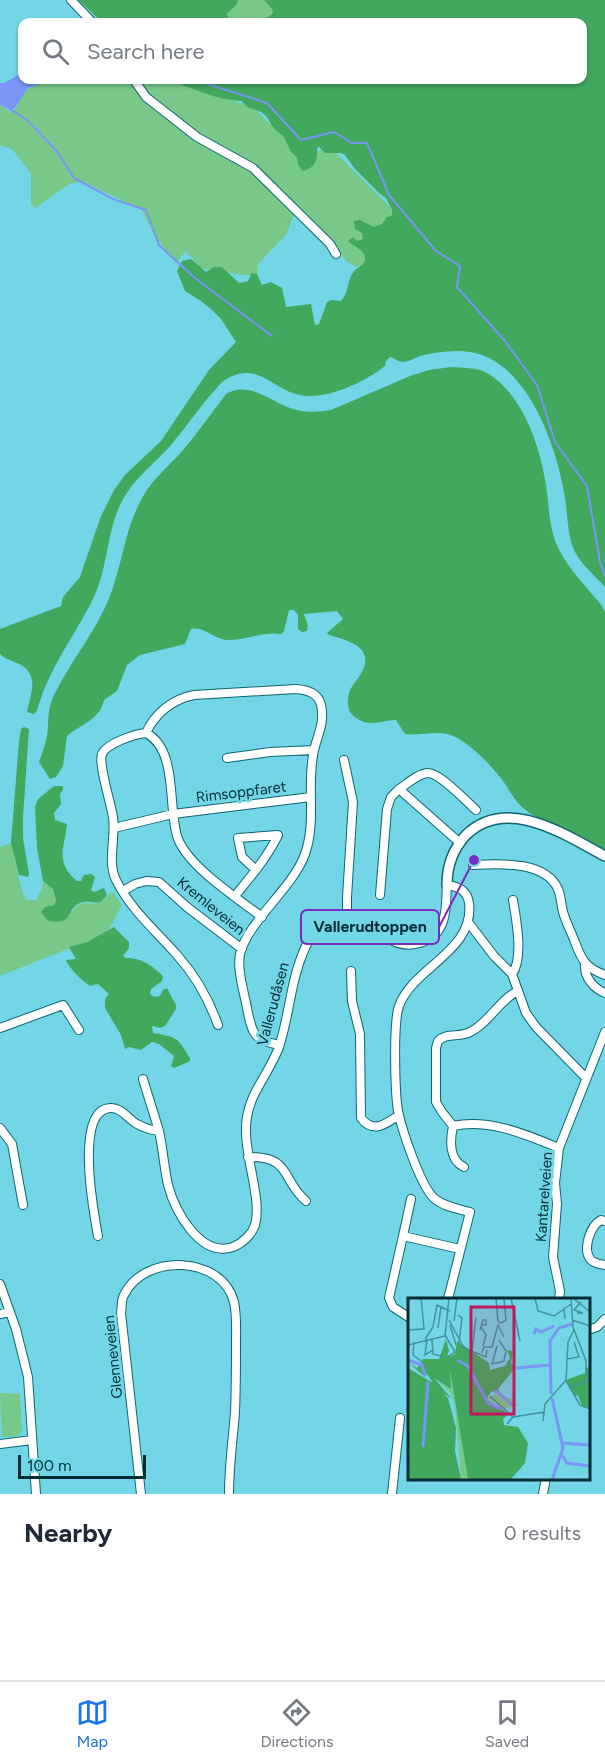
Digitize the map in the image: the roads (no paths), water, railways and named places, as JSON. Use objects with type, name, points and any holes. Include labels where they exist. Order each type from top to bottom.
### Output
[{"type":"street","points":[[71,0],[88,18]]},
{"type":"street","points":[[137,84],[146,97],[196,137],[253,168],[330,244],[336,254]]},
{"type":"street","points":[[218,1025],[211,1006],[191,972],[138,914],[123,891],[113,869],[114,828],[101,755],[111,745],[131,736],[146,733],[163,710],[186,696],[261,690],[304,690],[318,698],[322,709],[322,728],[314,750],[311,771],[311,829],[305,855],[242,949]]},
{"type":"street","points":[[146,733],[159,744],[165,759],[177,834],[184,849],[205,872],[262,917]]},
{"type":"street","points":[[226,758],[270,752],[314,750]]},
{"type":"street","points":[[344,760],[353,802],[348,914],[362,919],[393,942],[407,945],[418,944],[433,937],[445,915],[449,863],[460,843],[482,823],[500,818],[514,818],[541,825],[605,856]]},
{"type":"street","points":[[381,895],[387,809],[391,797],[399,789],[423,774],[430,773],[476,810]]},
{"type":"street","points":[[399,789],[460,843]]},
{"type":"street","name":"Rimsoppfaret","points":[[114,828],[173,814],[311,797]]},
{"type":"street","points":[[235,896],[256,870],[266,856],[278,835],[238,838],[242,857],[256,870]]},
{"type":"street","points":[[472,865],[526,867],[552,879],[558,889],[564,914],[585,963],[605,975]]},
{"type":"street","name":"Kremleveien","points":[[123,891],[146,881],[159,882],[187,907],[242,949],[240,960],[243,984],[253,1032],[260,1040],[279,1045]]},
{"type":"street","points":[[447,885],[460,888],[466,894],[469,907],[468,922],[457,942],[409,989],[399,1005],[396,1023],[396,1088],[399,1115],[424,1183],[431,1195],[441,1203],[470,1212],[448,1298]]},
{"type":"street","points":[[512,974],[517,966],[518,953],[513,900]]},
{"type":"street","name":"Vallerudåsen","points":[[143,1079],[159,1131],[168,1185],[176,1207],[193,1231],[212,1247],[233,1247],[247,1238],[255,1225],[255,1197],[246,1131],[249,1107],[279,1045],[292,985],[309,939],[316,927],[325,919],[348,914]]},
{"type":"street","points":[[468,922],[494,956],[512,974],[526,1013],[586,1078]]},
{"type":"street","points":[[585,963],[584,971],[587,977],[600,991],[605,993]]},
{"type":"street","points":[[351,971],[352,1001],[360,1034],[361,1118],[370,1126],[376,1127],[384,1125],[399,1115]]},
{"type":"street","points":[[464,1167],[460,1166],[454,1157],[451,1140],[453,1126],[438,1108],[436,1048],[438,1041],[444,1036],[470,1032],[508,997],[518,991]]},
{"type":"street","points":[[0,1028],[63,1005],[79,1030]]},
{"type":"street","name":"Kantarelveien","points":[[559,1298],[560,1291],[553,1257],[557,1204],[555,1183],[559,1148],[605,1032]]},
{"type":"street","points":[[98,1236],[89,1172],[89,1144],[93,1120],[101,1111],[115,1108],[145,1128],[159,1131]]},
{"type":"street","points":[[453,1126],[468,1124],[506,1129],[559,1148]]},
{"type":"street","points":[[0,1128],[12,1144],[23,1205]]},
{"type":"street","points":[[248,1157],[266,1158],[277,1163],[286,1171],[295,1190],[306,1202]]},
{"type":"street","points":[[408,1317],[393,1307],[389,1298],[411,1199]]},
{"type":"street","points":[[605,1221],[601,1220],[594,1226],[588,1247],[590,1258],[594,1263],[605,1265]]},
{"type":"street","points":[[403,1236],[460,1249]]},
{"type":"street","name":"Glenneveien","points":[[141,1494],[121,1313],[123,1297],[134,1281],[149,1272],[163,1267],[182,1265],[214,1274],[227,1287],[234,1300],[236,1370],[229,1494]]},
{"type":"street","points":[[0,1284],[28,1377],[36,1494]]},
{"type":"street","points":[[0,1314],[9,1311]]},
{"type":"street","points":[[590,1329],[597,1327],[605,1319]]},
{"type":"street","points":[[392,1494],[400,1418]]},
{"type":"street","points":[[0,1444],[32,1440]]},
{"type":"street","points":[[543,1494],[546,1479]]},
{"type":"water","points":[[18,75],[18,84],[40,84],[28,88],[15,108],[10,110],[0,105],[0,83]]},
{"type":"waterway","points":[[208,84],[267,103],[301,140],[334,132],[352,143],[367,143],[389,195],[436,251],[460,266],[457,287],[505,341],[537,385],[555,442],[587,486],[600,562],[605,576]]},
{"type":"waterway","points":[[10,109],[27,120],[56,150],[74,178],[113,199],[146,210],[159,245],[195,278],[272,336]]},
{"type":"place","name":"Vallerudtoppen","points":[[474,860]]}]
